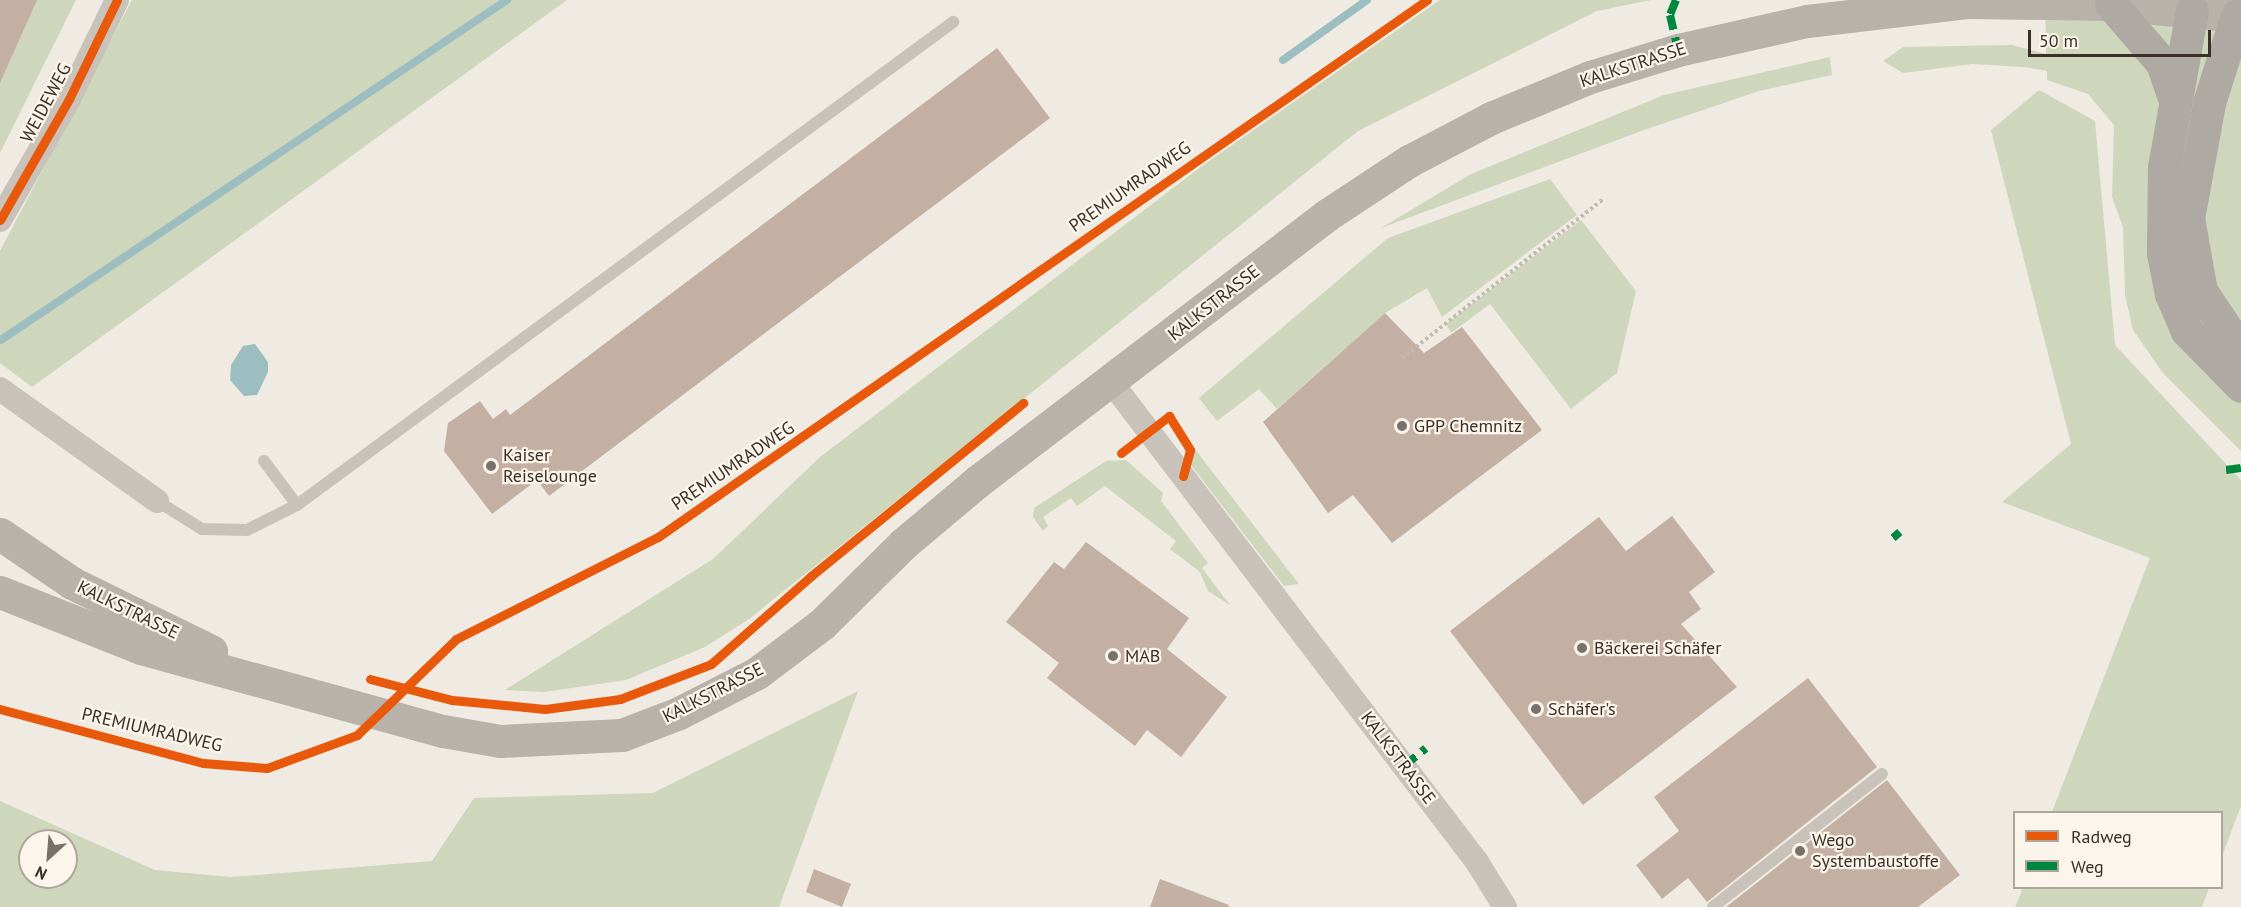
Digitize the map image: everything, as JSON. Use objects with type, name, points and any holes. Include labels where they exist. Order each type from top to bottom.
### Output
[{"type":"highway","points":[[2111,4],[2162,63],[2174,95]]},
{"type":"highway","points":[[2192,10],[2174,95],[2160,224],[2171,294],[2187,331],[2241,386]]},
{"type":"highway","points":[[2239,16],[2209,103],[2188,218],[2201,291],[2241,351]]},
{"type":"main road","name":"KALKSTRASSE","points":[[0,592],[141,648],[260,678],[433,729],[500,741],[622,735],[679,713],[758,673],[822,624],[903,544],[978,481],[1112,382],[1327,215],[1409,161],[1491,118],[1590,77],[1699,44],[1807,21],[1969,2],[2111,4],[2239,16]]},
{"type":"main road","name":"KALKSTRASSE","points":[[0,534],[72,583],[260,678]]},
{"type":"street","name":"WEIDEWEG","points":[[2,211],[117,0]]},
{"type":"street","name":"KALKSTRASSE","points":[[1112,382],[1477,862],[1505,907]]},
{"type":"street","points":[[0,389],[158,501]]},
{"type":"lane","points":[[158,501],[202,529],[236,530],[248,530],[297,505],[953,22]]},
{"type":"lane","points":[[264,461],[297,505]]},
{"type":"lane","points":[[1713,907],[1882,774]]},
{"type":"path","points":[[1402,358],[1603,199]]},
{"type":"green space","points":[[0,0],[76,0],[0,153]]},
{"type":"green space","points":[[132,0],[567,0],[32,387],[0,363],[0,251]]},
{"type":"green space","points":[[1440,0],[1651,0],[1597,11],[1358,131],[749,619],[705,647],[626,680],[544,692],[505,690],[713,559],[820,457],[1202,166]]},
{"type":"green space","points":[[2045,0],[2241,0],[2241,451],[2163,373],[2133,330],[2125,295],[2123,227],[2112,197],[2114,125],[2088,94],[2047,80],[2047,71],[2024,67],[1972,64],[1903,73],[1883,61],[1903,47],[2012,45],[2046,54]]},
{"type":"green space","points":[[1830,57],[1832,75],[1759,91],[1644,130],[1381,228],[1471,174],[1664,95]]},
{"type":"green space","points":[[2039,90],[2095,121],[2115,345],[2241,480],[2241,806],[2223,853],[2223,811],[2052,811],[2150,558],[2002,502],[2071,444],[1991,130]]},
{"type":"green space","points":[[1550,179],[1577,215],[1442,317],[1427,288],[1385,313],[1277,409],[1259,389],[1217,421],[1199,398],[1388,238]]},
{"type":"green space","points":[[1581,220],[1636,291],[1617,373],[1571,409],[1490,304],[1451,333],[1446,324]]},
{"type":"green space","points":[[1194,448],[1299,584],[1284,586],[1191,465]]},
{"type":"green space","points":[[1126,460],[1163,493],[1161,501],[1208,563],[1202,568],[1230,605],[1208,591],[1200,572],[1170,549],[1176,541],[1105,486],[1077,506],[1071,498],[1043,517],[1048,526],[1043,531],[1033,517],[1034,508],[1106,461]]},
{"type":"green space","points":[[858,691],[779,907],[0,907],[0,801],[63,829],[18,829],[18,889],[78,889],[78,836],[155,870],[231,877],[432,861],[474,798],[653,793]]},
{"type":"green space","points":[[2023,889],[2209,889],[2202,907],[2015,907]]},
{"type":"water","points":[[255,344],[268,362],[268,372],[257,395],[244,396],[230,380],[231,365],[243,346]]},
{"type":"building","points":[[0,0],[37,0],[0,83]]},
{"type":"building","points":[[997,48],[1050,118],[549,496],[537,480],[492,514],[444,451],[448,423],[480,401],[493,419],[506,409],[510,415]]},
{"type":"building","name":"GPP Chemnitz","points":[[1385,313],[1424,353],[1462,327],[1542,430],[1392,543],[1353,495],[1328,513],[1263,422]]},
{"type":"building","name":"Bäckerei Schäfer","points":[[1672,516],[1715,572],[1689,592],[1701,609],[1681,624],[1737,687],[1583,805],[1450,631],[1599,517],[1626,551]]},
{"type":"building","name":"MAB","points":[[1086,542],[1189,618],[1167,649],[1227,697],[1181,757],[1147,730],[1135,746],[1047,678],[1059,663],[1006,622],[1054,562],[1064,569]]},
{"type":"building","points":[[1808,678],[1877,767],[1707,902],[1688,878],[1662,899],[1636,865],[1679,831],[1654,797]]},
{"type":"building","points":[[1887,780],[1960,875],[1918,907],[1726,907]]},
{"type":"building","points":[[814,869],[851,884],[842,907],[806,892]]},
{"type":"building","points":[[1160,879],[1229,905],[1228,907],[1150,907]]},
{"type":"waterway","points":[[1,340],[507,0]]},
{"type":"waterway","points":[[1283,60],[1367,0]]},
{"type":"marked path","points":[[1676,0],[1670,15],[1678,50]]},
{"type":"marked path","points":[[2226,470],[2241,468]]},
{"type":"marked path","points":[[1893,538],[1900,532]]},
{"type":"marked path","points":[[1404,766],[1426,748]]},
{"type":"cycle path","points":[[0,220],[69,99],[117,0]]},
{"type":"cycle path","name":"PREMIUMRADWEG","points":[[0,709],[203,763],[267,768],[357,735],[456,639],[658,537],[1427,0]]},
{"type":"cycle path","points":[[370,679],[452,700],[545,709],[620,699],[711,664],[811,576],[1023,403]]},
{"type":"cycle path","points":[[1121,453],[1169,416],[1190,450],[1183,476]]},
{"type":"place","name":"GPP Chemnitz","points":[[1402,426]]},
{"type":"place","name":"Kaiser Reiselounge","points":[[491,466]]},
{"type":"place","name":"Bäckerei Schäfer","points":[[1582,648]]},
{"type":"place","name":"MAB","points":[[1113,656]]},
{"type":"place","name":"Schäfer's","points":[[1536,709]]},
{"type":"place","name":"Wego Systembaustoffe","points":[[1800,851]]}]
